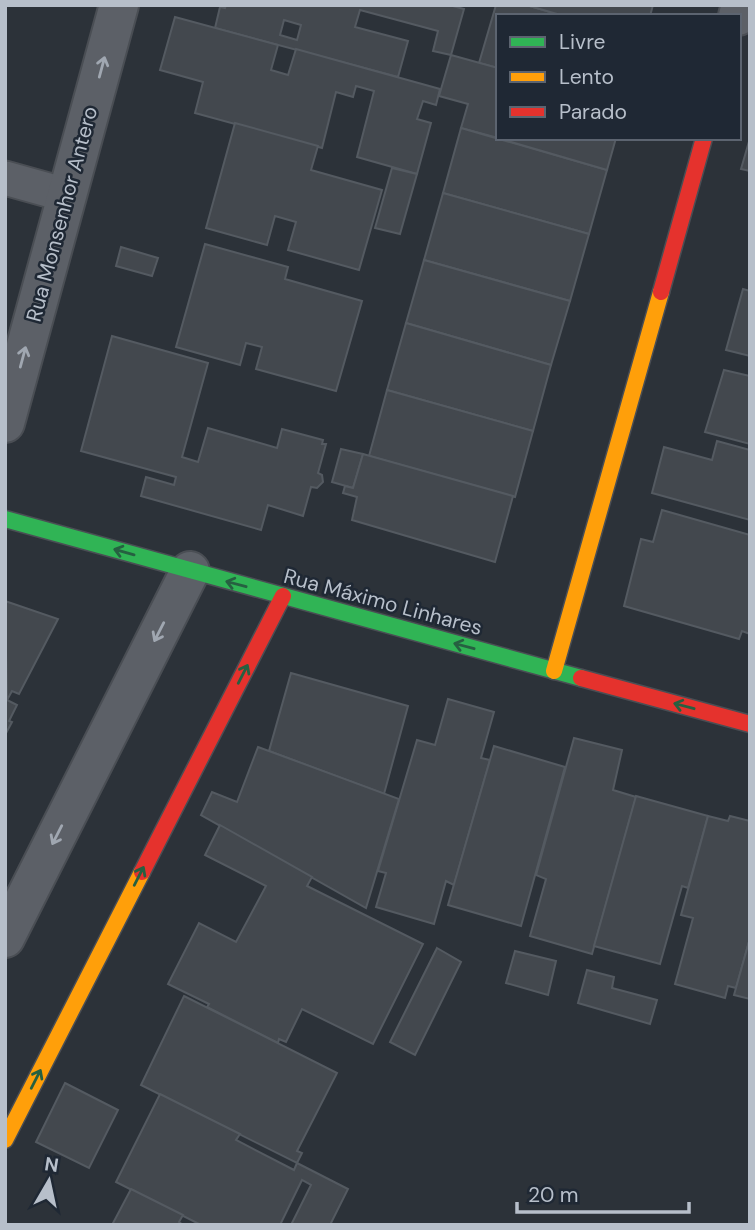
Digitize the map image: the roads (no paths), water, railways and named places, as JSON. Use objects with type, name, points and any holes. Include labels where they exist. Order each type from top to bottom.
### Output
[{"type":"street","name":"Rua Monsenhor Antero","points":[[5,423],[119,5]]},
{"type":"street","points":[[554,671],[703,140]]},
{"type":"street","name":"Rua Máximo Linhares","points":[[5,519],[750,724]]},
{"type":"street","points":[[5,938],[190,571]]},
{"type":"street","points":[[5,1140],[283,596]]},
{"type":"lane","points":[[5,178],[66,195]]}]
